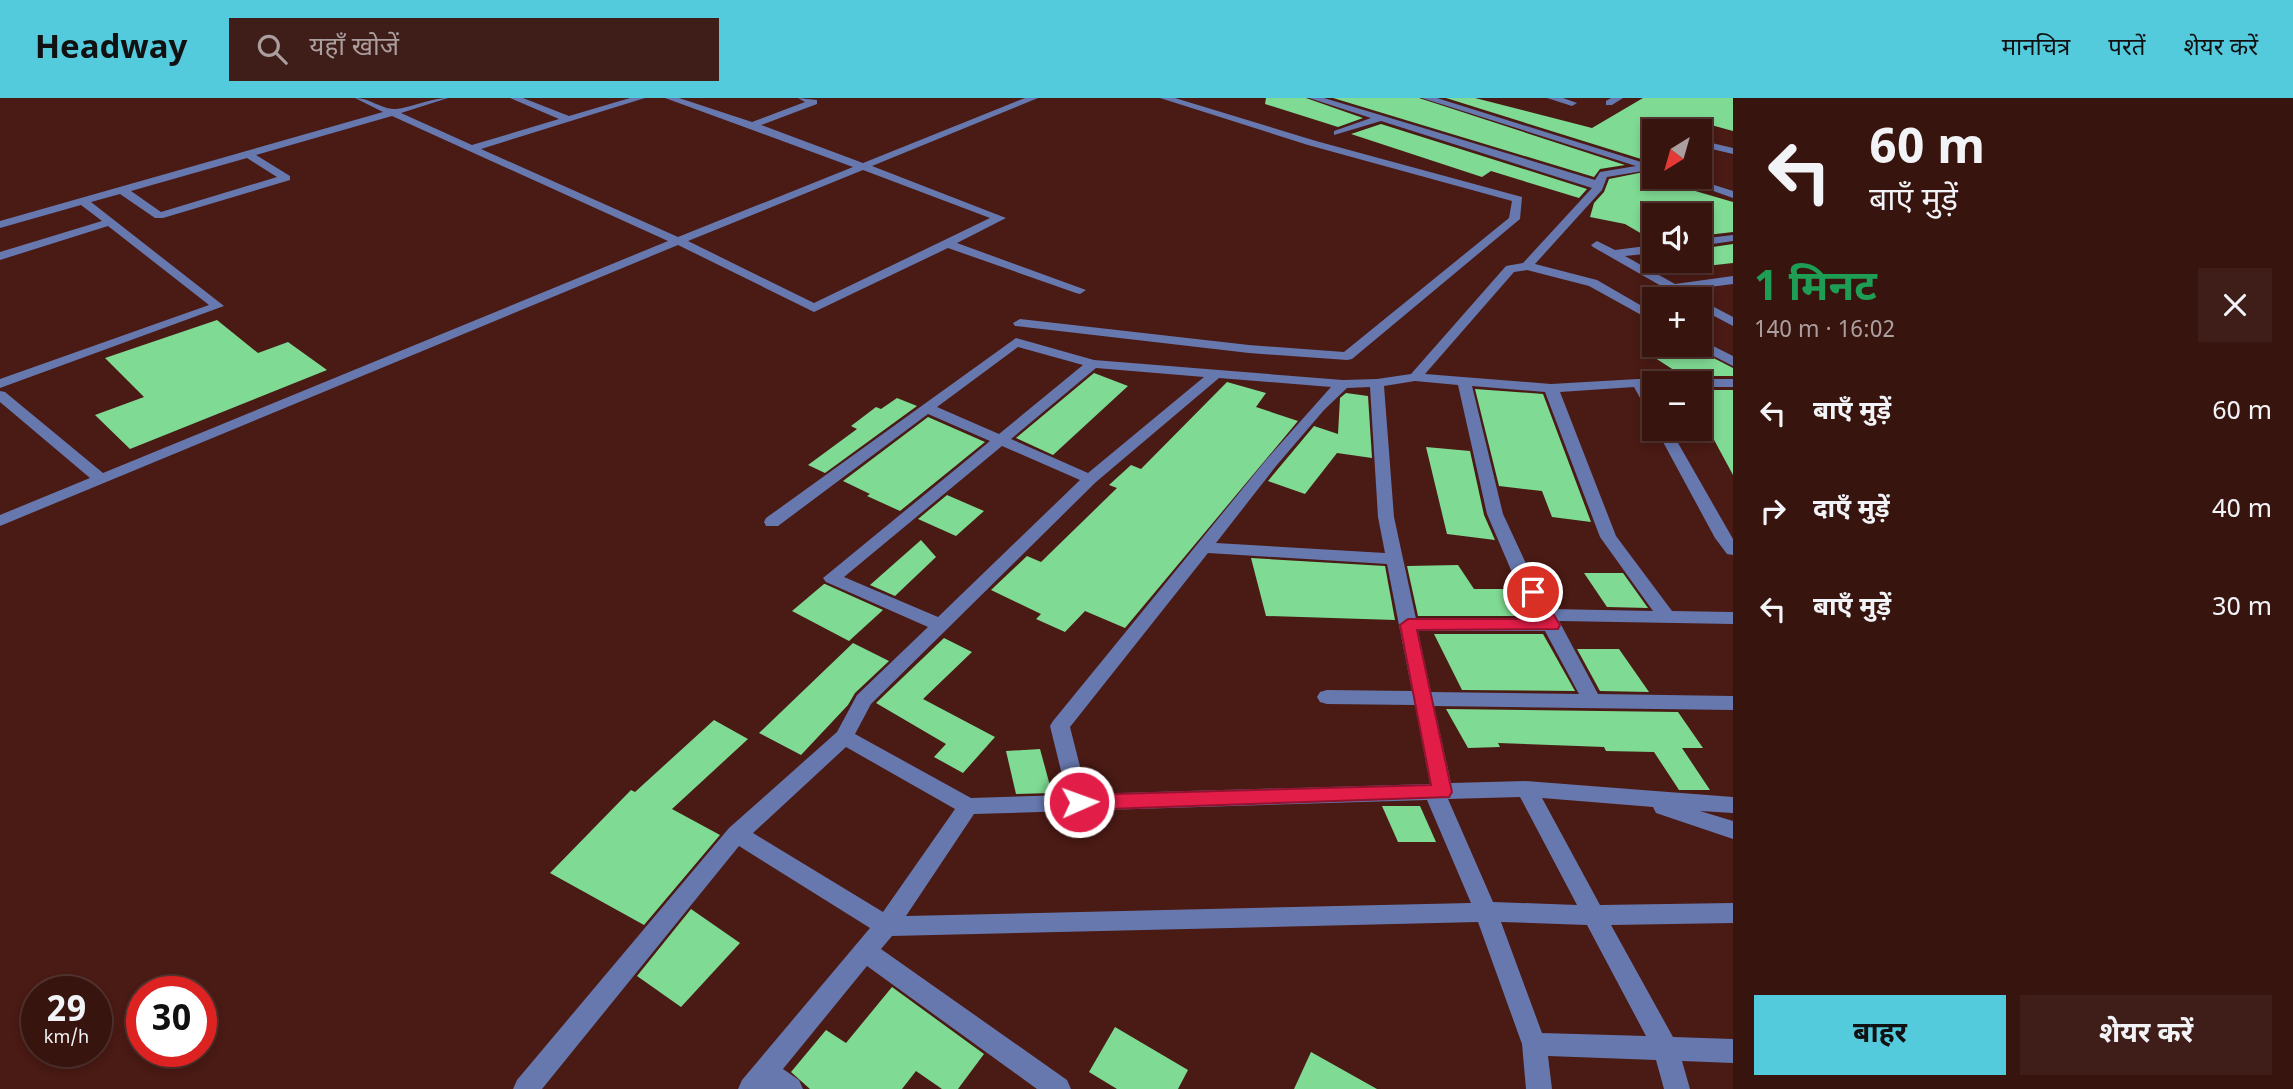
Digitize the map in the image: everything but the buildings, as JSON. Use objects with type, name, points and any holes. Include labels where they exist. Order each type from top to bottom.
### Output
[{"type":"street","points":[[360,98],[390,114],[678,240],[814,307],[1000,218],[752,125],[670,98]]},
{"type":"street","points":[[0,225],[443,98]]},
{"type":"street","points":[[515,98],[568,119]]},
{"type":"street","points":[[472,148],[640,98]]},
{"type":"street","points":[[752,125],[814,102],[803,98]]},
{"type":"street","points":[[0,521],[678,240],[864,168],[1033,98]]},
{"type":"street","points":[[1020,323],[1249,349],[1348,356],[1514,219],[1518,199],[1312,143],[1165,98]]},
{"type":"street","points":[[1314,98],[1597,184]]},
{"type":"street","points":[[1427,98],[1446,101],[1642,164]]},
{"type":"street","points":[[1552,98],[1572,103]]},
{"type":"street","points":[[1338,134],[1379,118]]},
{"type":"street","points":[[1712,145],[1733,151]]},
{"type":"street","points":[[122,190],[159,215],[286,178],[248,154]]},
{"type":"street","points":[[1527,266],[1588,200],[1598,188],[1597,184],[1604,174],[1642,168]]},
{"type":"street","points":[[1712,186],[1730,191]]},
{"type":"street","points":[[0,384],[218,306],[83,201]]},
{"type":"street","points":[[0,256],[110,222]]},
{"type":"street","points":[[1712,241],[1733,238]]},
{"type":"street","points":[[945,243],[1080,290]]},
{"type":"street","points":[[1597,245],[1671,287]]},
{"type":"street","points":[[1613,254],[1642,250]]},
{"type":"street","points":[[1415,377],[1510,269],[1527,266],[1593,283],[1642,311]]},
{"type":"street","points":[[1680,287],[1733,280]]},
{"type":"street","points":[[1712,310],[1733,322]]},
{"type":"street","points":[[772,522],[1016,342],[1093,363],[1342,384],[1377,383],[1415,377],[1551,388],[1639,383],[1733,383]]},
{"type":"street","points":[[1712,350],[1733,362]]},
{"type":"street","points":[[940,625],[832,578],[1093,363]]},
{"type":"street","points":[[526,1089],[737,834],[844,737],[864,700],[1090,479],[1216,374]]},
{"type":"street","points":[[1464,382],[1495,514],[1520,570],[1592,700]]},
{"type":"street","points":[[1377,383],[1386,517],[1424,699],[1438,792],[1486,912],[1534,1044],[1539,1089]]},
{"type":"street","points":[[1639,383],[1642,389]]},
{"type":"street","points":[[1079,802],[1060,726],[1318,407],[1342,384]]},
{"type":"street","points":[[1551,388],[1608,537],[1667,617]]},
{"type":"street","points":[[0,395],[100,478]]},
{"type":"street","points":[[927,408],[1090,479]]},
{"type":"street","points":[[1670,441],[1723,538],[1733,550]]},
{"type":"street","points":[[1204,547],[1395,559]]},
{"type":"street","points":[[1408,625],[1667,617],[1733,618]]},
{"type":"street","points":[[1327,697],[1733,703]]},
{"type":"street","points":[[844,737],[968,806],[1526,789],[1733,805]]},
{"type":"street","points":[[1526,789],[1666,1049],[1677,1089]]},
{"type":"street","points":[[1638,798],[1733,830]]},
{"type":"street","points":[[790,1089],[759,1080],[886,926],[968,806]]},
{"type":"street","points":[[737,834],[886,926],[1486,912],[1596,915],[1733,913]]},
{"type":"street","points":[[865,951],[1058,1089]]},
{"type":"street","points":[[1534,1044],[1733,1051]]},
{"type":"route","points":[[1079,802],[1442,792],[1408,625],[1552,625],[1533,592]]}]
